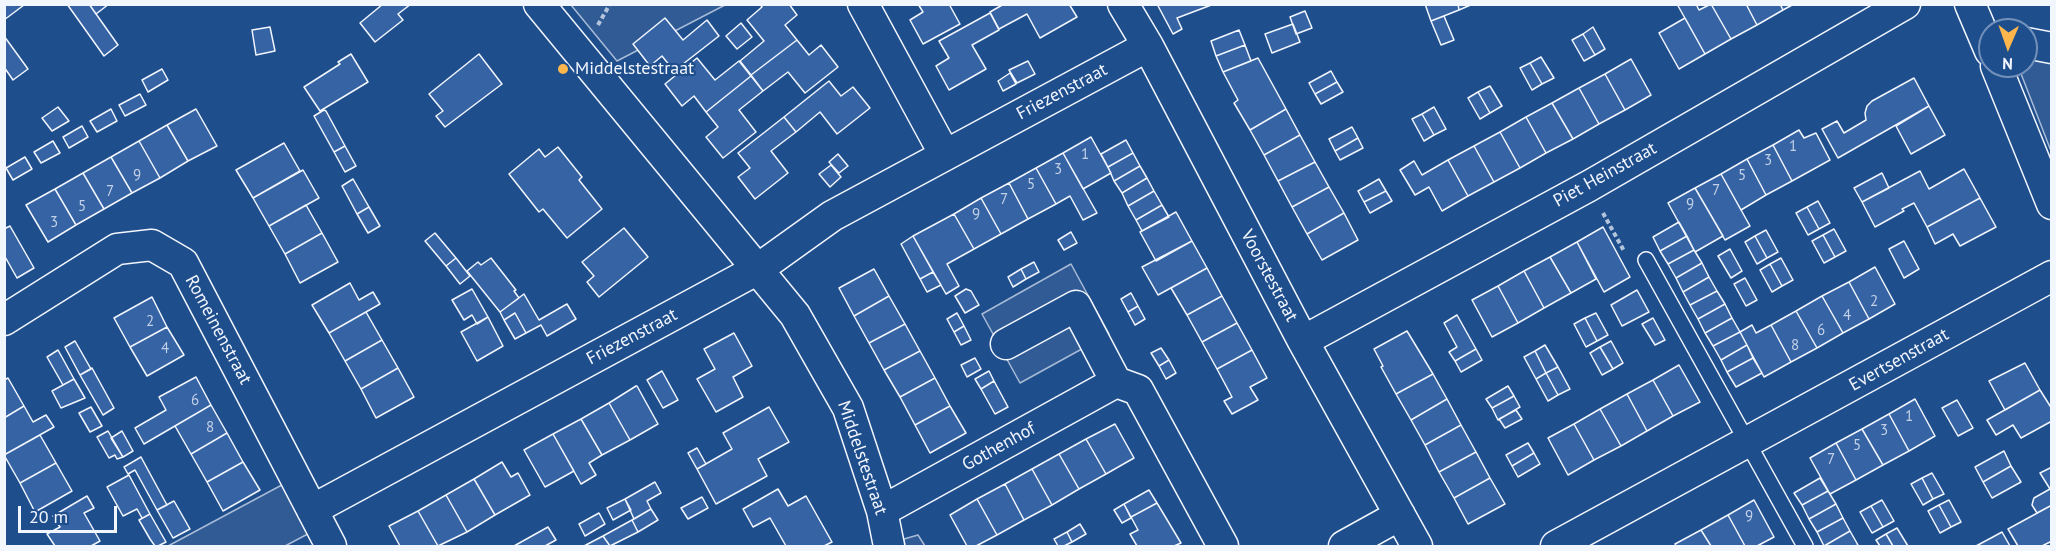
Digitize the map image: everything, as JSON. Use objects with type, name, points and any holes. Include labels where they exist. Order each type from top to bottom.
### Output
[{"type":"street","name":"Middelstestraat","points":[[539,4],[795,315],[848,408],[882,511],[889,546]]},
{"type":"street","points":[[863,4],[945,155]]},
{"type":"street","name":"Voorstestraat","points":[[1123,4],[1148,46],[1303,341],[1417,546]]},
{"type":"street","name":"Piet Heinstraat","points":[[1303,341],[1588,186],[1905,4]]},
{"type":"street","points":[[1970,4],[1978,21]]},
{"type":"street","name":"Friezenstraat","points":[[312,510],[758,270],[832,216],[1148,46]]},
{"type":"street","points":[[2001,78],[2052,204]]},
{"type":"street","name":"Romeinenstraat","points":[[4,320],[117,249],[152,245],[183,263],[331,546]]},
{"type":"street","name":"Evertsenstraat","points":[[1556,546],[2052,276]]},
{"type":"street","points":[[1006,344],[1076,306],[1116,382],[1138,390],[1223,546]]},
{"type":"street","name":"Gothenhof","points":[[882,511],[1116,382]]},
{"type":"street","points":[[1344,546],[1400,515]]},
{"type":"lane","points":[[1646,260],[1804,546]]},
{"type":"path","points":[[1588,186],[1625,254],[1646,260]]},
{"type":"shaded area","points":[[571,5],[725,5],[617,61]]},
{"type":"shaded area","points":[[2038,58],[2051,60],[2051,151],[2023,78],[2038,78]]},
{"type":"shaded area","points":[[1071,264],[1109,334],[1020,383],[982,314]]},
{"type":"shaded area","points":[[293,479],[321,527],[285,546],[168,546]]},
{"type":"shaded area","points":[[918,535],[925,546],[905,546],[904,539]]},
{"type":"building","points":[[4,4],[24,4],[24,5],[4,20]]},
{"type":"building","points":[[67,4],[89,4],[118,45],[104,56]]},
{"type":"building","points":[[89,4],[109,4],[96,14]]},
{"type":"building","points":[[383,4],[411,4],[398,14],[403,20],[375,42],[360,23]]},
{"type":"building","points":[[760,4],[789,4],[797,15],[785,25],[797,40],[751,75],[740,61],[764,41],[747,20],[762,7]]},
{"type":"building","points":[[918,4],[949,4],[960,24],[923,44],[910,20],[923,12]]},
{"type":"building","points":[[1004,4],[1069,4],[1077,17],[1040,38],[1027,14],[999,29],[990,12]]},
{"type":"building","points":[[1157,4],[1214,4],[1177,18],[1182,29],[1173,34]]},
{"type":"building","points":[[1425,4],[1458,4],[1459,10],[1431,21]]},
{"type":"building","points":[[1458,4],[1473,4],[1459,10]]},
{"type":"building","points":[[1677,4],[1696,4],[1699,10],[1711,4],[1731,39],[1705,54]]},
{"type":"building","points":[[1711,4],[1746,4],[1757,25],[1731,39]]},
{"type":"building","points":[[1746,4],[1780,4],[1783,10],[1757,25]]},
{"type":"building","points":[[1780,4],[1794,4],[1783,10]]},
{"type":"building","points":[[1305,11],[1312,28],[1296,34],[1290,17]]},
{"type":"building","points":[[990,13],[999,30],[972,45],[986,69],[949,90],[936,66],[949,58],[939,41]]},
{"type":"building","points":[[1444,16],[1454,40],[1441,45],[1431,21]]},
{"type":"building","points":[[665,18],[683,40],[707,20],[719,36],[674,71],[662,56],[650,66],[633,44]]},
{"type":"building","points":[[1685,18],[1705,54],[1679,69],[1659,33]]},
{"type":"building","points":[[741,23],[752,37],[737,49],[726,36]]},
{"type":"building","points":[[1293,24],[1300,42],[1272,53],[1265,34]]},
{"type":"building","points":[[270,27],[275,51],[256,55],[252,30]]},
{"type":"building","points":[[1593,27],[1605,49],[1595,55],[1583,34]]},
{"type":"building","points":[[1239,30],[1245,45],[1216,56],[1211,41]]},
{"type":"building","points":[[1583,34],[1595,55],[1584,61],[1572,40]]},
{"type":"building","points":[[4,36],[28,69],[13,80],[4,67]]},
{"type":"building","points":[[797,40],[809,55],[821,45],[838,67],[805,93],[788,72],[763,91],[751,75]]},
{"type":"building","points":[[1245,45],[1251,61],[1223,72],[1216,56]]},
{"type":"building","points":[[351,54],[368,82],[320,111],[304,87],[340,64],[338,62]]},
{"type":"building","points":[[479,54],[502,84],[445,127],[436,116],[443,111],[429,94]]},
{"type":"building","points":[[1541,57],[1554,78],[1542,84],[1530,63]]},
{"type":"building","points":[[697,58],[715,80],[739,61],[751,76],[706,112],[694,96],[682,106],[665,84]]},
{"type":"building","points":[[1258,58],[1286,109],[1250,130],[1234,103],[1238,100],[1223,72]]},
{"type":"building","points":[[1631,59],[1651,95],[1625,110],[1605,74]]},
{"type":"building","points":[[1028,61],[1035,74],[1017,83],[1009,70]]},
{"type":"building","points":[[1530,63],[1542,84],[1532,90],[1520,68]]},
{"type":"building","points":[[162,69],[168,80],[148,92],[142,80]]},
{"type":"building","points":[[1331,71],[1337,82],[1315,94],[1309,83]]},
{"type":"building","points":[[1010,73],[1016,84],[1003,91],[998,81]]},
{"type":"building","points":[[1605,74],[1625,110],[1599,124],[1579,88]]},
{"type":"building","points":[[751,76],[763,91],[739,110],[756,132],[723,158],[706,137],[718,127],[706,112]]},
{"type":"building","points":[[1914,78],[1929,106],[1838,158],[1822,129],[1837,121],[1844,133],[1866,120],[1867,106],[1872,101]]},
{"type":"building","points":[[829,81],[841,96],[853,87],[870,108],[837,134],[820,112],[796,132],[784,117]]},
{"type":"building","points":[[1337,82],[1343,92],[1321,104],[1315,94]]},
{"type":"building","points":[[1490,86],[1502,106],[1490,113],[1478,92]]},
{"type":"building","points":[[1579,88],[1599,124],[1573,139],[1552,103]]},
{"type":"building","points":[[1478,92],[1490,113],[1480,119],[1468,98]]},
{"type":"building","points":[[140,94],[146,105],[125,116],[119,105]]},
{"type":"building","points":[[1552,103],[1573,139],[1546,153],[1526,117]]},
{"type":"building","points":[[1929,106],[1945,135],[1911,154],[1896,126]]},
{"type":"building","points":[[58,107],[69,121],[52,131],[42,118]]},
{"type":"building","points":[[1434,107],[1446,129],[1434,135],[1422,114]]},
{"type":"building","points":[[111,109],[117,121],[97,132],[90,121]]},
{"type":"building","points":[[196,109],[217,146],[188,161],[167,125]]},
{"type":"building","points":[[1286,109],[1300,135],[1264,155],[1250,130]]},
{"type":"building","points":[[324,110],[345,146],[334,152],[314,116]]},
{"type":"building","points":[[1422,114],[1434,135],[1424,141],[1412,119]]},
{"type":"building","points":[[784,117],[796,132],[771,151],[788,173],[755,199],[738,177],[750,168],[738,153]]},
{"type":"building","points":[[1526,117],[1546,153],[1520,168],[1500,132]]},
{"type":"building","points":[[167,125],[188,161],[160,178],[139,141]]},
{"type":"building","points":[[82,126],[88,137],[69,148],[63,137]]},
{"type":"building","points":[[1352,127],[1358,138],[1335,151],[1329,139]]},
{"type":"building","points":[[1799,130],[1804,138],[1816,133],[1830,160],[1792,181],[1773,145]]},
{"type":"building","points":[[1500,132],[1520,168],[1494,182],[1474,146]]},
{"type":"building","points":[[1300,135],[1315,162],[1278,181],[1264,155]]},
{"type":"building","points":[[1091,137],[1111,173],[1083,189],[1063,153]]},
{"type":"building","points":[[1358,138],[1363,148],[1340,160],[1335,151]]},
{"type":"building","points":[[1126,140],[1133,153],[1108,167],[1101,154]]},
{"type":"building","points":[[53,141],[60,153],[41,163],[34,152]]},
{"type":"building","points":[[139,141],[160,178],[132,193],[111,157]]},
{"type":"building","points":[[284,143],[300,171],[253,198],[236,170]]},
{"type":"building","points":[[1773,145],[1792,181],[1766,195],[1747,159]]},
{"type":"building","points":[[345,146],[356,166],[345,172],[334,152]]},
{"type":"building","points":[[1474,146],[1494,182],[1468,196],[1448,160]]},
{"type":"building","points":[[558,147],[582,177],[579,180],[602,209],[567,238],[543,209],[539,212],[509,174],[539,149],[545,157]]},
{"type":"building","points":[[1063,153],[1097,213],[1083,220],[1070,196],[1056,204],[1036,168]]},
{"type":"building","points":[[1133,153],[1140,166],[1114,181],[1108,167]]},
{"type":"building","points":[[838,154],[848,166],[839,173],[829,162]]},
{"type":"building","points":[[25,157],[32,169],[13,180],[6,168]]},
{"type":"building","points":[[111,157],[132,193],[104,209],[83,173]]},
{"type":"building","points":[[1747,159],[1766,195],[1741,210],[1721,174]]},
{"type":"building","points":[[1448,160],[1468,196],[1442,211],[1429,187],[1415,195],[1400,170],[1414,161],[1422,175]]},
{"type":"building","points":[[1315,162],[1329,187],[1292,207],[1278,181]]},
{"type":"building","points":[[831,165],[841,177],[830,187],[819,174]]},
{"type":"building","points":[[1140,166],[1147,178],[1122,193],[1114,181]]},
{"type":"building","points":[[1036,168],[1056,204],[1028,219],[1009,183]]},
{"type":"building","points":[[1964,169],[1980,198],[1927,227],[1914,203],[1875,227],[1862,202],[1920,171],[1929,189]]},
{"type":"building","points":[[303,170],[319,198],[269,226],[253,198]]},
{"type":"building","points":[[83,173],[104,209],[76,225],[55,189]]},
{"type":"building","points":[[1882,173],[1889,188],[1862,202],[1854,188]]},
{"type":"building","points":[[1721,174],[1750,226],[1725,240],[1695,188]]},
{"type":"building","points":[[1147,178],[1154,191],[1128,206],[1122,193]]},
{"type":"building","points":[[353,179],[369,207],[357,214],[342,186]]},
{"type":"building","points":[[1379,179],[1386,191],[1364,202],[1358,191]]},
{"type":"building","points":[[1009,183],[1028,219],[1001,234],[981,198]]},
{"type":"building","points":[[1329,187],[1344,213],[1307,234],[1292,207]]},
{"type":"building","points":[[1695,188],[1723,236],[1695,252],[1668,203]]},
{"type":"building","points":[[55,189],[76,225],[48,242],[26,205]]},
{"type":"building","points":[[1154,191],[1162,205],[1136,220],[1128,206]]},
{"type":"building","points":[[1386,191],[1392,201],[1370,213],[1364,202]]},
{"type":"building","points":[[981,198],[1001,234],[974,249],[954,214]]},
{"type":"building","points":[[1980,198],[1996,227],[1960,246],[1953,234],[1935,244],[1927,227]]},
{"type":"building","points":[[1818,201],[1830,223],[1819,229],[1807,207]]},
{"type":"building","points":[[306,205],[322,233],[285,254],[269,226]]},
{"type":"building","points":[[1162,205],[1169,217],[1142,231],[1136,220]]},
{"type":"building","points":[[369,207],[380,226],[368,233],[357,214]]},
{"type":"building","points":[[1807,207],[1819,229],[1808,235],[1796,213]]},
{"type":"building","points":[[1176,212],[1192,241],[1156,261],[1140,232]]},
{"type":"building","points":[[1344,213],[1358,240],[1322,260],[1307,234]]},
{"type":"building","points":[[954,214],[974,249],[947,264],[959,286],[946,294],[913,236]]},
{"type":"building","points":[[1679,222],[1687,236],[1660,251],[1653,237]]},
{"type":"building","points":[[10,226],[34,268],[17,278],[4,255],[4,229]]},
{"type":"building","points":[[1603,227],[1630,277],[1604,292],[1577,242]]},
{"type":"building","points":[[624,228],[648,257],[599,297],[587,282],[594,276],[582,262]]},
{"type":"building","points":[[1834,229],[1846,251],[1835,257],[1823,235]]},
{"type":"building","points":[[1766,230],[1778,252],[1767,258],[1755,236]]},
{"type":"building","points":[[1071,232],[1077,243],[1064,250],[1058,240]]},
{"type":"building","points":[[322,233],[338,262],[300,283],[285,254]]},
{"type":"building","points":[[435,233],[456,258],[446,266],[425,241]]},
{"type":"building","points":[[1823,235],[1835,257],[1824,263],[1812,241]]},
{"type":"building","points":[[913,236],[933,272],[920,279],[901,244]]},
{"type":"building","points":[[1687,236],[1694,250],[1668,264],[1660,251]]},
{"type":"building","points":[[1755,236],[1767,258],[1757,264],[1745,242]]},
{"type":"building","points":[[1192,241],[1207,268],[1158,295],[1142,267]]},
{"type":"building","points":[[1904,241],[1919,269],[1904,278],[1889,249]]},
{"type":"building","points":[[1577,242],[1596,279],[1571,293],[1550,257]]},
{"type":"building","points":[[1730,249],[1742,271],[1731,278],[1718,256]]},
{"type":"building","points":[[1694,250],[1702,263],[1676,278],[1668,264]]},
{"type":"building","points":[[1550,257],[1571,293],[1544,308],[1524,271]]},
{"type":"building","points":[[456,258],[470,276],[460,284],[446,266]]},
{"type":"building","points":[[491,258],[516,290],[514,291],[519,298],[500,312],[467,271],[478,262],[481,265]]},
{"type":"building","points":[[1781,258],[1793,280],[1782,286],[1770,264]]},
{"type":"building","points":[[1034,262],[1039,272],[1026,279],[1021,269]]},
{"type":"building","points":[[1702,263],[1709,277],[1683,292],[1676,278]]},
{"type":"building","points":[[1770,264],[1782,286],[1772,292],[1760,270]]},
{"type":"building","points":[[1875,267],[1895,304],[1869,319],[1849,282]]},
{"type":"building","points":[[1207,268],[1222,296],[1187,315],[1171,288]]},
{"type":"building","points":[[874,269],[889,296],[854,316],[839,288]]},
{"type":"building","points":[[1021,269],[1026,279],[1013,287],[1008,277]]},
{"type":"building","points":[[1524,271],[1544,308],[1518,323],[1498,286]]},
{"type":"building","points":[[933,272],[941,285],[927,292],[920,279]]},
{"type":"building","points":[[1709,277],[1717,291],[1690,305],[1683,292]]},
{"type":"building","points":[[1745,278],[1757,300],[1746,306],[1734,284]]},
{"type":"building","points":[[1849,282],[1869,319],[1843,333],[1822,296]]},
{"type":"building","points":[[350,283],[359,300],[373,292],[380,304],[329,333],[312,305]]},
{"type":"building","points":[[1498,286],[1518,323],[1492,337],[1472,300]]},
{"type":"building","points":[[472,289],[488,317],[477,324],[472,315],[464,320],[452,300]]},
{"type":"building","points":[[966,289],[971,291],[979,305],[965,313],[955,296]]},
{"type":"building","points":[[1637,290],[1649,312],[1622,326],[1611,305]]},
{"type":"building","points":[[1717,291],[1725,304],[1698,319],[1690,305]]},
{"type":"building","points":[[1131,293],[1138,306],[1128,312],[1121,299]]},
{"type":"building","points":[[524,294],[539,320],[567,304],[576,319],[547,336],[541,325],[526,333],[515,313],[504,320],[500,312]]},
{"type":"building","points":[[889,296],[905,324],[869,343],[854,316]]},
{"type":"building","points":[[1222,296],[1237,323],[1202,342],[1187,315]]},
{"type":"building","points":[[1822,296],[1843,333],[1817,348],[1796,311]]},
{"type":"building","points":[[152,297],[167,327],[130,347],[114,318]]},
{"type":"building","points":[[1725,304],[1732,318],[1705,333],[1698,319]]},
{"type":"building","points":[[1138,306],[1145,319],[1135,325],[1128,312]]},
{"type":"building","points":[[1796,311],[1817,348],[1791,362],[1771,325]]},
{"type":"building","points":[[366,312],[382,340],[345,361],[329,333]]},
{"type":"building","points":[[515,313],[526,333],[515,339],[504,320]]},
{"type":"building","points":[[957,313],[964,326],[954,332],[947,319]]},
{"type":"building","points":[[1596,313],[1608,335],[1597,341],[1585,318]]},
{"type":"building","points":[[1457,315],[1476,349],[1455,361],[1449,352],[1457,347],[1444,323]]},
{"type":"building","points":[[488,317],[503,346],[477,361],[461,332]]},
{"type":"building","points":[[1585,318],[1597,341],[1586,347],[1574,324]]},
{"type":"building","points":[[1653,318],[1665,340],[1655,345],[1642,324]]},
{"type":"building","points":[[1732,318],[1740,332],[1713,346],[1705,333]]},
{"type":"building","points":[[1237,323],[1252,350],[1217,369],[1202,342]]},
{"type":"building","points":[[905,324],[920,351],[884,370],[869,343]]},
{"type":"building","points":[[1752,325],[1756,333],[1771,325],[1791,362],[1764,377],[1740,332]]},
{"type":"building","points":[[964,326],[971,340],[961,345],[954,332]]},
{"type":"building","points":[[167,327],[184,355],[147,376],[130,347]]},
{"type":"building","points":[[1407,331],[1433,374],[1396,394],[1374,349]]},
{"type":"building","points":[[1740,332],[1747,345],[1721,360],[1713,346]]},
{"type":"building","points":[[734,333],[752,366],[733,377],[743,397],[716,412],[697,379],[715,369],[704,349]]},
{"type":"building","points":[[382,340],[398,368],[361,389],[345,361]]},
{"type":"building","points":[[75,341],[91,369],[80,375],[65,347]]},
{"type":"building","points":[[1611,341],[1623,363],[1613,369],[1600,347]]},
{"type":"building","points":[[1545,345],[1558,367],[1546,373],[1535,351]]},
{"type":"building","points":[[1747,345],[1753,358],[1727,372],[1721,360]]},
{"type":"building","points":[[1600,347],[1613,369],[1602,375],[1590,353]]},
{"type":"building","points":[[1161,348],[1169,360],[1159,366],[1151,353]]},
{"type":"building","points":[[1476,349],[1482,360],[1461,372],[1455,361]]},
{"type":"building","points":[[58,350],[74,379],[63,385],[47,357]]},
{"type":"building","points":[[1252,350],[1267,378],[1250,387],[1258,400],[1232,414],[1224,401],[1232,397],[1217,369]]},
{"type":"building","points":[[920,351],[935,378],[900,397],[884,370]]},
{"type":"building","points":[[1535,351],[1546,373],[1536,379],[1524,357]]},
{"type":"building","points":[[975,358],[981,369],[967,377],[961,365]]},
{"type":"building","points":[[1753,358],[1762,373],[1736,387],[1727,372]]},
{"type":"building","points":[[1169,360],[1176,373],[1166,379],[1159,366]]},
{"type":"building","points":[[2025,363],[2040,390],[2005,410],[1989,381]]},
{"type":"building","points":[[1679,365],[1700,402],[1673,416],[1653,380]]},
{"type":"building","points":[[1558,367],[1570,389],[1558,395],[1546,373]]},
{"type":"building","points":[[92,368],[114,408],[103,415],[80,375]]},
{"type":"building","points":[[398,368],[414,397],[376,418],[361,389]]},
{"type":"building","points":[[662,371],[678,400],[663,408],[647,380]]},
{"type":"building","points":[[989,371],[994,381],[981,389],[975,379]]},
{"type":"building","points":[[1546,373],[1558,395],[1548,401],[1536,379]]},
{"type":"building","points":[[1433,374],[1447,399],[1411,420],[1396,394]]},
{"type":"building","points":[[196,377],[211,405],[144,444],[135,428],[166,410],[159,397]]},
{"type":"building","points":[[8,378],[24,406],[4,418],[4,380]]},
{"type":"building","points":[[935,378],[950,406],[915,425],[900,397]]},
{"type":"building","points":[[74,379],[85,398],[61,408],[52,391]]},
{"type":"building","points":[[1653,380],[1673,416],[1647,431],[1627,394]]},
{"type":"building","points":[[994,381],[1008,407],[995,414],[981,389]]},
{"type":"building","points":[[636,386],[658,424],[630,440],[609,403]]},
{"type":"building","points":[[1508,386],[1514,396],[1492,408],[1486,399]]},
{"type":"building","points":[[2040,390],[2052,409],[2052,421],[2021,438],[2013,425],[1996,435],[1987,420]]},
{"type":"building","points":[[1627,394],[1647,431],[1621,446],[1600,409]]},
{"type":"building","points":[[1514,396],[1520,407],[1498,420],[1492,408]]},
{"type":"building","points":[[1447,399],[1461,425],[1425,445],[1411,420]]},
{"type":"building","points":[[1915,399],[1935,436],[1909,451],[1889,414]]},
{"type":"building","points":[[1957,400],[1973,428],[1958,436],[1942,408]]},
{"type":"building","points":[[609,403],[630,440],[602,455],[581,419]]},
{"type":"building","points":[[211,405],[227,433],[191,454],[175,426]]},
{"type":"building","points":[[24,406],[33,422],[46,415],[54,427],[4,455],[4,418]]},
{"type":"building","points":[[950,406],[966,433],[930,453],[915,425]]},
{"type":"building","points":[[91,407],[102,426],[90,432],[79,413]]},
{"type":"building","points":[[769,407],[789,442],[758,459],[767,476],[716,504],[697,469],[732,449],[723,433]]},
{"type":"building","points":[[1600,409],[1621,446],[1594,460],[1574,424]]},
{"type":"building","points":[[1516,410],[1522,419],[1505,428],[1499,419]]},
{"type":"building","points":[[1889,414],[1909,451],[1883,465],[1862,429]]},
{"type":"building","points":[[581,419],[602,455],[589,463],[596,475],[581,484],[553,434]]},
{"type":"building","points":[[1115,424],[1134,458],[1106,474],[1086,439]]},
{"type":"building","points":[[1574,424],[1594,460],[1568,475],[1548,438]]},
{"type":"building","points":[[1461,425],[1476,452],[1439,472],[1425,445]]},
{"type":"building","points":[[1862,429],[1883,465],[1856,480],[1836,443]]},
{"type":"building","points":[[108,431],[123,457],[117,459],[115,455],[109,458],[97,437]]},
{"type":"building","points":[[122,431],[133,451],[123,457],[111,438]]},
{"type":"building","points":[[227,433],[243,462],[207,482],[191,454]]},
{"type":"building","points":[[553,434],[574,471],[545,487],[524,450]]},
{"type":"building","points":[[40,435],[56,463],[20,483],[4,455]]},
{"type":"building","points":[[1086,439],[1106,474],[1079,489],[1059,454]]},
{"type":"building","points":[[1528,443],[1534,453],[1512,466],[1506,455]]},
{"type":"building","points":[[1836,443],[1856,480],[1830,494],[1810,458]]},
{"type":"building","points":[[697,448],[706,464],[697,469],[688,453]]},
{"type":"building","points":[[2004,451],[2011,466],[1983,482],[1975,467]]},
{"type":"building","points":[[1476,452],[1490,478],[1454,498],[1439,472]]},
{"type":"building","points":[[1534,453],[1540,464],[1518,477],[1512,466]]},
{"type":"building","points":[[1059,454],[1079,489],[1052,505],[1032,469]]},
{"type":"building","points":[[141,457],[167,505],[157,510],[135,470],[128,474],[124,467]]},
{"type":"building","points":[[243,462],[260,490],[223,511],[207,482]]},
{"type":"building","points":[[502,462],[511,477],[518,473],[530,495],[495,515],[474,479]]},
{"type":"building","points":[[56,463],[72,491],[35,512],[20,483]]},
{"type":"building","points":[[2011,466],[2021,482],[1992,498],[1983,482]]},
{"type":"building","points":[[2052,467],[2052,505],[2037,513],[2032,505],[2034,498],[2050,489],[2040,473]]},
{"type":"building","points":[[1032,469],[1052,505],[1024,520],[1005,484]]},
{"type":"building","points":[[1932,473],[1944,494],[1933,499],[1922,478]]},
{"type":"building","points":[[129,475],[150,514],[139,520],[142,518],[137,509],[123,516],[107,487]]},
{"type":"building","points":[[1490,478],[1505,504],[1468,524],[1454,498]]},
{"type":"building","points":[[1820,478],[1828,491],[1802,505],[1794,493]]},
{"type":"building","points":[[1922,478],[1933,499],[1923,505],[1911,484]]},
{"type":"building","points":[[474,479],[495,515],[467,532],[446,495]]},
{"type":"building","points":[[655,482],[661,493],[647,501],[651,509],[634,519],[625,499]]},
{"type":"building","points":[[1005,484],[1024,520],[997,535],[977,499]]},
{"type":"building","points":[[778,489],[788,506],[806,496],[832,542],[824,546],[786,546],[770,518],[753,527],[743,509]]},
{"type":"building","points":[[1149,490],[1157,503],[1131,517],[1124,504]]},
{"type":"building","points":[[1828,491],[1836,504],[1809,519],[1802,505]]},
{"type":"building","points":[[446,495],[467,532],[438,546],[418,511]]},
{"type":"building","points":[[87,496],[94,508],[84,513],[100,541],[91,546],[55,546],[47,534],[60,527],[53,516]]},
{"type":"building","points":[[702,497],[708,508],[688,519],[681,508]]},
{"type":"building","points":[[625,499],[631,510],[613,520],[607,508]]},
{"type":"building","points":[[977,499],[997,535],[976,546],[967,546],[950,515]]},
{"type":"building","points":[[1754,500],[1774,537],[1757,546],[1745,546],[1728,515]]},
{"type":"building","points":[[1882,500],[1894,521],[1883,527],[1871,506]]},
{"type":"building","points":[[1949,500],[1961,522],[1951,527],[1939,505]]},
{"type":"building","points":[[174,501],[190,529],[173,538],[157,510]]},
{"type":"building","points":[[1157,503],[1181,543],[1174,546],[1137,546],[1130,534],[1138,530],[1131,517]]},
{"type":"building","points":[[1124,504],[1131,518],[1122,523],[1114,510]]},
{"type":"building","points":[[1836,504],[1843,518],[1817,532],[1809,519]]},
{"type":"building","points":[[1939,505],[1951,527],[1940,533],[1928,511]]},
{"type":"building","points":[[2052,505],[2052,541],[2042,546],[2018,546],[2008,529]]},
{"type":"building","points":[[1871,506],[1883,527],[1872,533],[1860,512]]},
{"type":"building","points":[[651,509],[658,520],[638,532],[632,520]]},
{"type":"building","points":[[418,511],[438,546],[400,546],[389,526]]},
{"type":"building","points":[[599,513],[605,524],[585,536],[579,524]]},
{"type":"building","points":[[150,514],[166,542],[158,546],[155,546],[139,520]]},
{"type":"building","points":[[1728,515],[1745,546],[1711,546],[1701,530]]},
{"type":"building","points":[[1843,518],[1850,531],[1824,546],[1817,532]]},
{"type":"building","points":[[632,520],[638,532],[610,546],[603,536]]},
{"type":"building","points":[[1080,524],[1086,534],[1072,542],[1067,532]]},
{"type":"building","points":[[548,527],[556,540],[545,546],[514,546]]},
{"type":"building","points":[[1897,528],[1908,546],[1893,546],[1886,534]]},
{"type":"building","points":[[1701,530],[1711,546],[1676,546],[1675,544]]},
{"type":"building","points":[[1850,531],[1858,545],[1824,546]]},
{"type":"building","points":[[1067,532],[1072,542],[1058,546],[1054,539]]},
{"type":"building","points":[[2002,532],[2010,546],[1976,546],[1991,538]]},
{"type":"building","points":[[1886,534],[1893,546],[1880,546],[1876,540]]},
{"type":"building","points":[[603,536],[610,546],[584,546]]},
{"type":"place","name":"Middelstestraat","points":[[563,69]]}]
